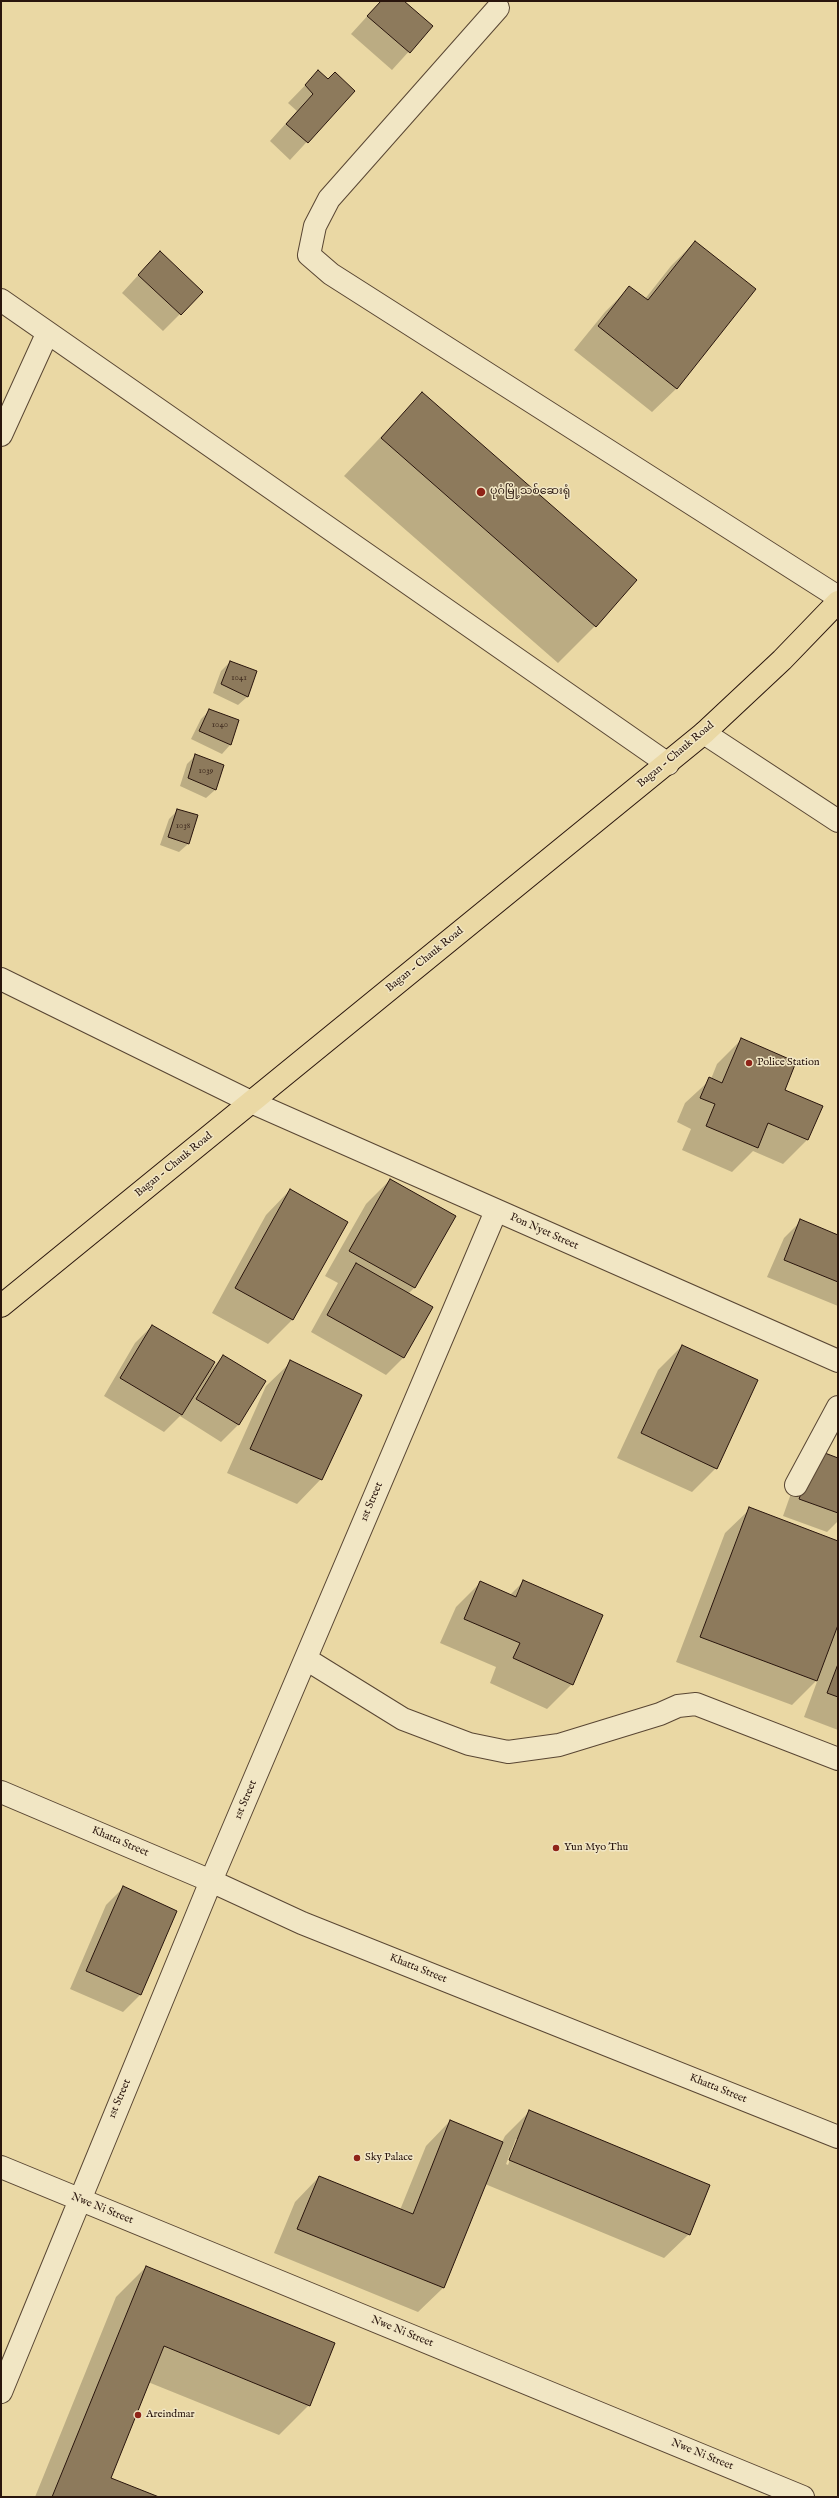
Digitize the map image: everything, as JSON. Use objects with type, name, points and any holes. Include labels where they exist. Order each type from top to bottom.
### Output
[{"type":"main road","name":"Bagan - Chauk Road","points":[[1,1306],[668,764],[704,733],[782,660],[838,602]]},
{"type":"street","points":[[498,8],[329,198],[315,226],[309,255],[331,274],[838,597]]},
{"type":"street","points":[[1,300],[47,334],[668,764]]},
{"type":"street","points":[[1,435],[47,334]]},
{"type":"street","points":[[704,733],[838,821]]},
{"type":"street","name":"Pon Nyet Street","points":[[1,979],[251,1102],[838,1361]]},
{"type":"street","name":"1st Street","points":[[1,2392],[79,2199],[211,1881],[496,1211]]},
{"type":"street","points":[[796,1485],[838,1407]]},
{"type":"street","points":[[306,1659],[403,1719],[469,1744],[508,1752],[559,1745],[660,1714],[678,1706],[696,1704],[838,1759]]},
{"type":"street","name":"Khatta Street","points":[[1,1792],[211,1881],[302,1923],[838,2137]]},
{"type":"street","name":"Nwe Ni Street","points":[[1,2167],[803,2497]]},
{"type":"building","points":[[381,1],[404,1],[433,26],[410,53],[367,16]]},
{"type":"building","points":[[318,70],[328,79],[335,72],[355,91],[308,143],[286,124],[313,94],[305,85]]},
{"type":"building","points":[[695,241],[756,289],[677,389],[598,326],[629,286],[648,300]]},
{"type":"building","points":[[160,251],[203,292],[181,315],[138,275]]},
{"type":"building","points":[[422,392],[637,580],[596,627],[381,438]]},
{"type":"building","points":[[230,661],[257,671],[248,697],[221,684]]},
{"type":"building","points":[[209,709],[239,720],[231,745],[199,731]]},
{"type":"building","points":[[195,754],[224,765],[216,790],[188,778]]},
{"type":"building","points":[[177,809],[198,815],[189,844],[168,837]]},
{"type":"building","points":[[741,1038],[796,1062],[785,1090],[823,1106],[808,1140],[768,1123],[758,1148],[706,1126],[715,1104],[700,1098],[709,1077],[722,1083]]},
{"type":"building","points":[[390,1179],[456,1216],[415,1288],[349,1251]]},
{"type":"building","points":[[290,1189],[348,1222],[293,1320],[235,1288]]},
{"type":"building","points":[[800,1219],[838,1235],[838,1282],[784,1260]]},
{"type":"building","points":[[356,1263],[433,1307],[404,1358],[327,1315]]},
{"type":"building","points":[[152,1325],[215,1362],[182,1415],[120,1378]]},
{"type":"building","points":[[682,1345],[758,1380],[717,1469],[641,1433]]},
{"type":"building","points":[[223,1355],[266,1381],[239,1425],[196,1399]]},
{"type":"building","points":[[290,1360],[362,1395],[322,1480],[250,1449]]},
{"type":"building","points":[[817,1450],[838,1458],[838,1513],[799,1499]]},
{"type":"building","points":[[749,1507],[838,1541],[838,1625],[817,1681],[700,1637]]},
{"type":"building","points":[[523,1580],[603,1615],[573,1685],[513,1658],[520,1643],[464,1619],[480,1581],[516,1597]]},
{"type":"building","points":[[838,1664],[838,1697],[827,1693]]},
{"type":"building","points":[[123,1886],[177,1911],[141,1995],[86,1971]]},
{"type":"building","points":[[529,2110],[710,2185],[690,2235],[509,2160]]},
{"type":"building","points":[[450,2120],[503,2142],[444,2288],[297,2229],[319,2176],[413,2214]]},
{"type":"building","points":[[146,2266],[335,2343],[310,2406],[164,2346],[111,2478],[159,2497],[52,2497]]},
{"type":"place","name":"ပုဂံမြို့သစ်ဆေးရုံ","points":[[481,492]]},
{"type":"place","name":"Police Station","points":[[749,1063]]},
{"type":"place","name":"Yun Myo Thu","points":[[556,1848]]},
{"type":"place","name":"Sky Palace","points":[[357,2158]]},
{"type":"place","name":"Areindmar","points":[[138,2415]]}]
